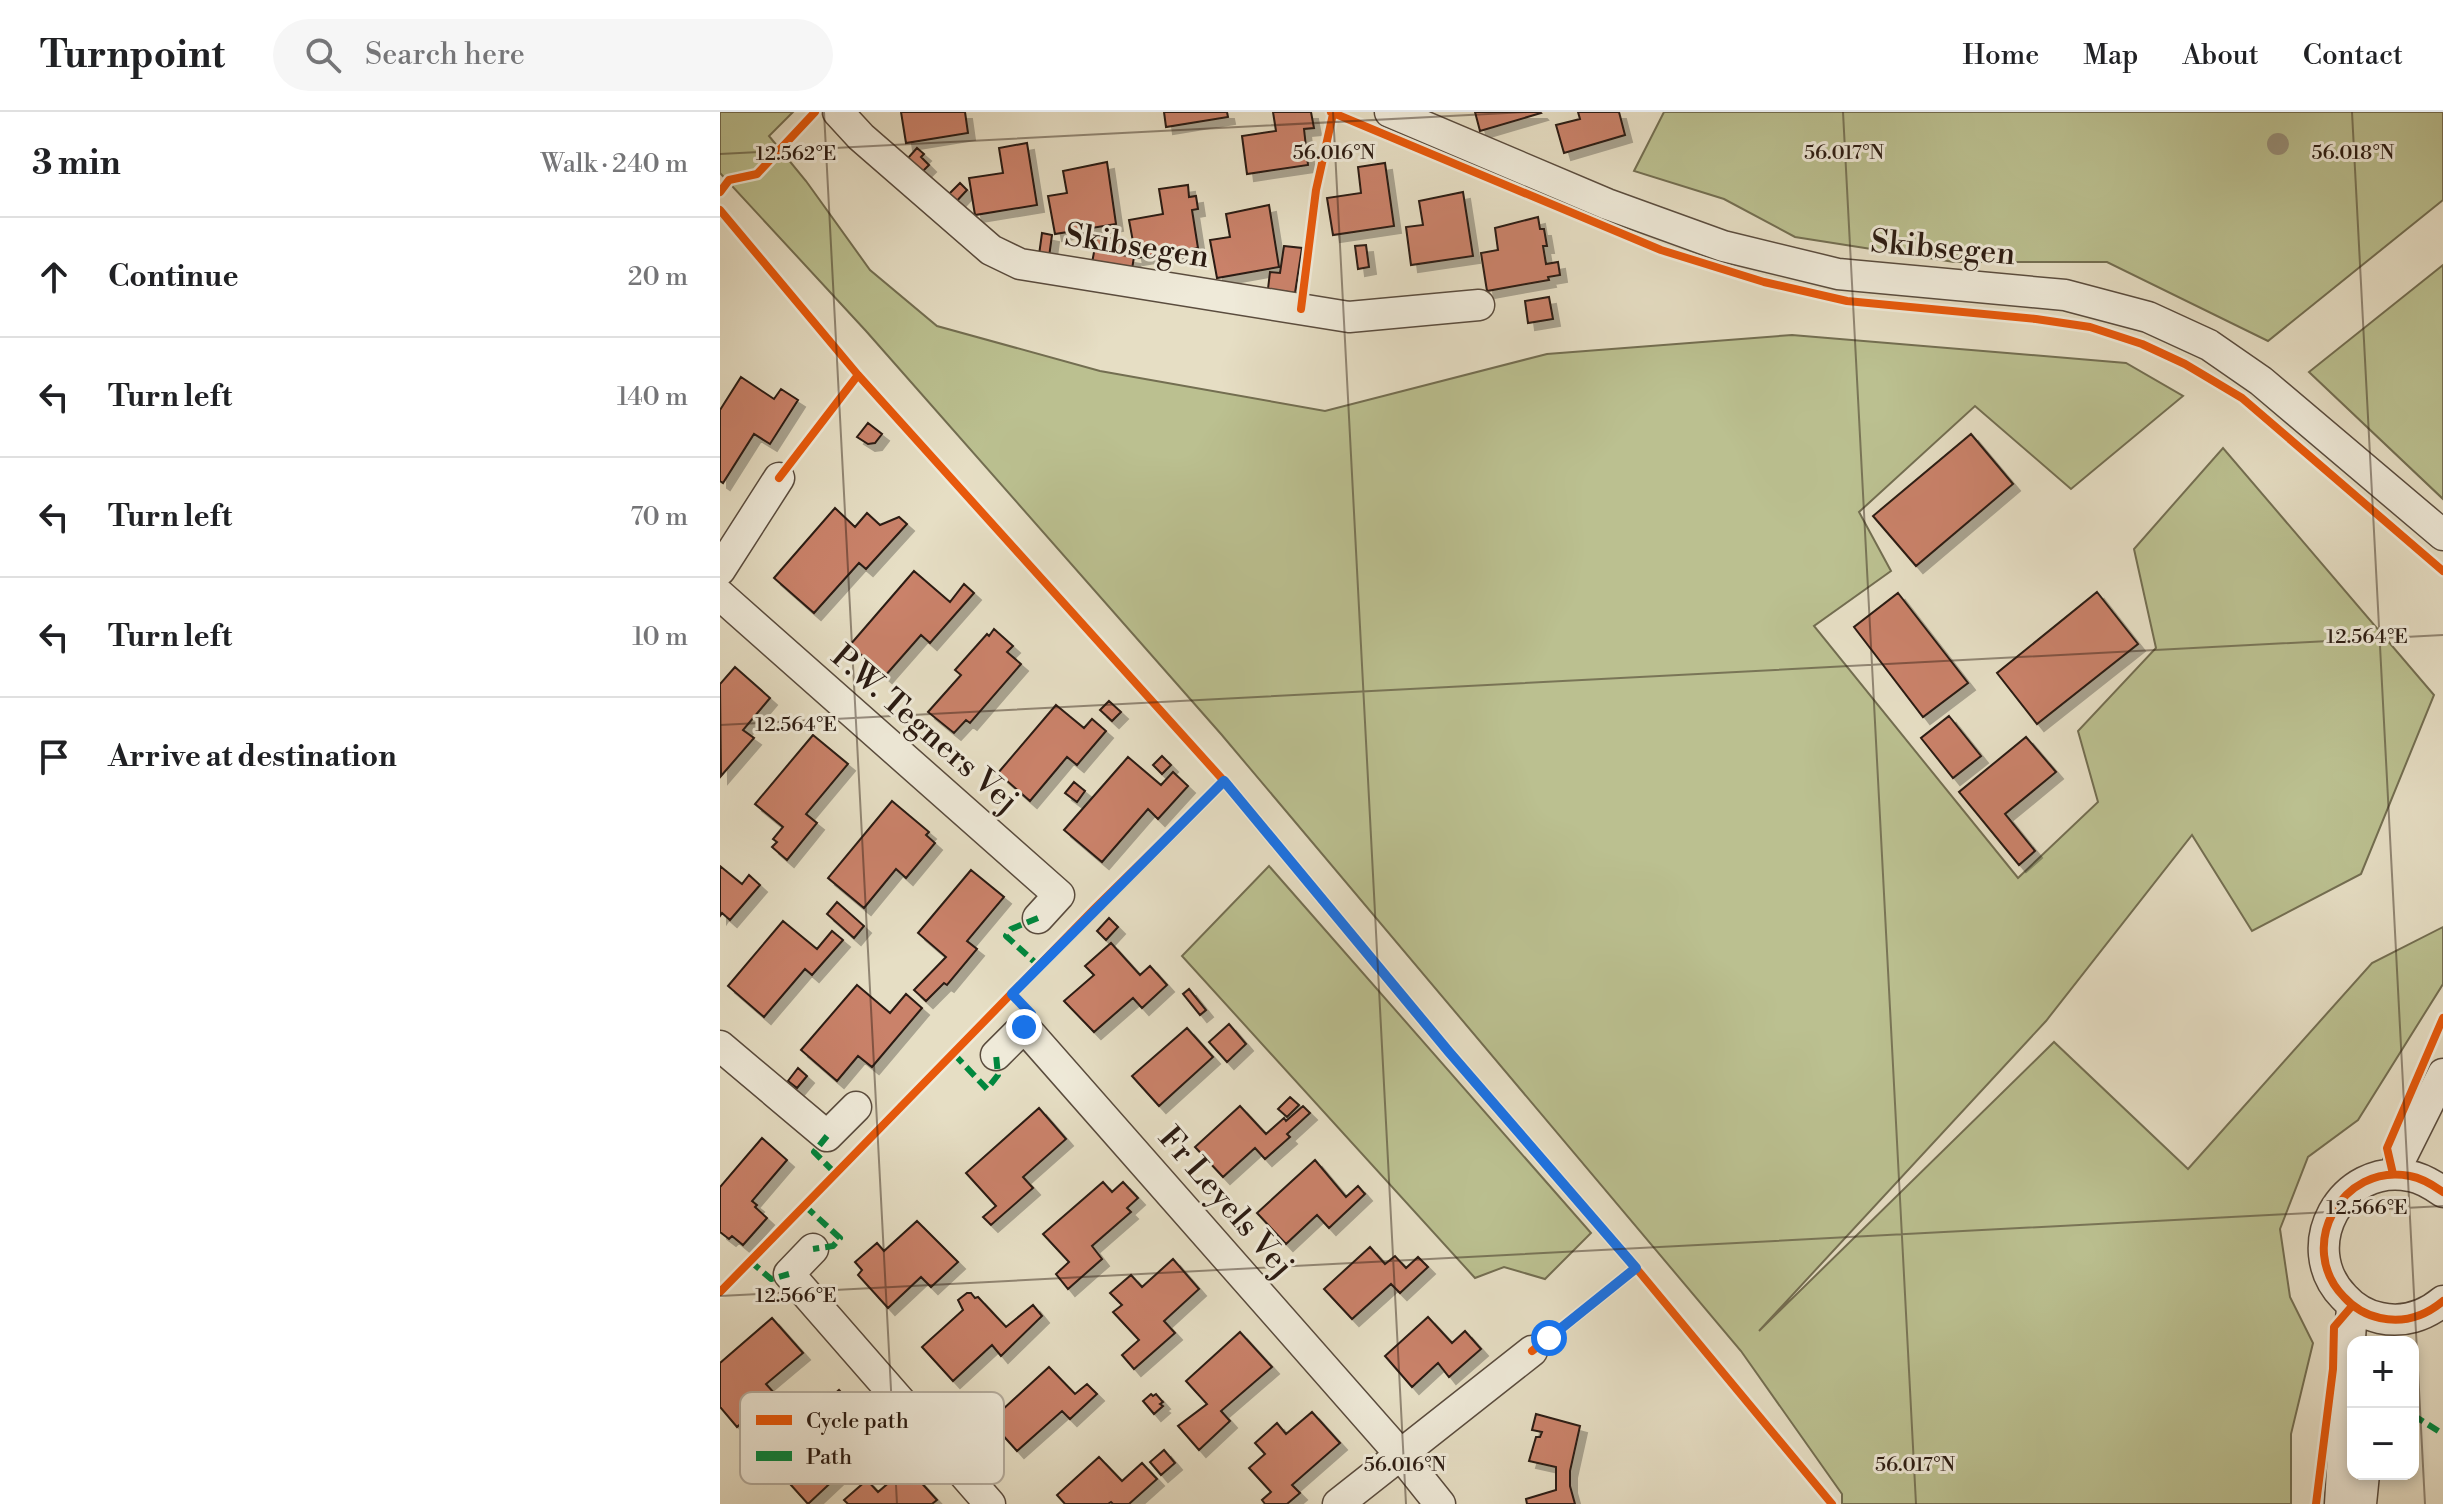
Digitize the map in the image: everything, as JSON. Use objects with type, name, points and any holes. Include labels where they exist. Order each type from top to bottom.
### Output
[{"type":"street","name":"Skibsegen","points":[[838,112],[861,137],[991,250],[1020,264],[1349,317],[1479,305]]},
{"type":"street","name":"Skibsegen","points":[[1390,112],[1607,204],[1723,246],[1838,274],[2065,295],[2148,317],[2209,345],[2261,381],[2443,535]]},
{"type":"street","points":[[725,553],[779,478]]},
{"type":"street","name":"P.W. Tegners Vej","points":[[720,595],[1059,895],[1038,918]]},
{"type":"street","name":"Fr Leyels Vej","points":[[996,1055],[1024,1027],[1400,1454],[1440,1504]]},
{"type":"street","points":[[720,1046],[827,1136],[856,1107]]},
{"type":"street","points":[[2393,1174],[2443,1074]]},
{"type":"street","points":[[2443,1192],[2411,1176],[2393,1174],[2371,1178],[2351,1189],[2336,1205],[2326,1225],[2323,1247],[2326,1270],[2337,1290],[2352,1306],[2399,1331],[2443,1301]]},
{"type":"street","points":[[813,1249],[789,1274],[892,1392]]},
{"type":"street","points":[[2340,1504],[2352,1306]]},
{"type":"street","points":[[1338,1504],[1532,1351]]},
{"type":"street","points":[[2361,1504],[2363,1480]]},
{"type":"street","points":[[973,1484],[990,1504]]},
{"type":"green space","points":[[720,112],[793,112],[769,136],[806,181],[870,270],[937,326],[1100,371],[1325,411],[1547,354],[1792,335],[2126,363],[2183,396],[2071,489],[1975,406],[1859,512],[1891,571],[1814,626],[2018,878],[2098,802],[2078,731],[2156,648],[2134,549],[2223,448],[2434,695],[2361,874],[2252,931],[2192,835],[2046,1021],[1759,1331],[2054,1042],[2188,1169],[2372,963],[2443,927],[2443,984],[2358,1120],[2308,1157],[2280,1229],[2290,1297],[2313,1343],[2291,1434],[2291,1504],[1842,1504],[1842,1494],[1741,1351],[1221,734],[866,331],[720,173]]},
{"type":"green space","points":[[1664,112],[2443,112],[2443,200],[2268,341],[2107,262],[1954,262],[1795,237],[1724,199],[1634,171]]},
{"type":"green space","points":[[2443,265],[2443,499],[2309,372]]},
{"type":"green space","points":[[1269,866],[1591,1233],[1545,1279],[1504,1267],[1475,1278],[1182,956]]},
{"type":"building","points":[[901,112],[965,112],[968,133],[906,143]]},
{"type":"building","points":[[1164,112],[1227,112],[1228,117],[1166,127]]},
{"type":"building","points":[[1273,112],[1311,112],[1314,128],[1304,129],[1308,165],[1247,174],[1242,136],[1276,131]]},
{"type":"building","points":[[1475,112],[1540,112],[1541,113],[1480,131]]},
{"type":"building","points":[[1578,112],[1619,112],[1625,135],[1564,153],[1556,125],[1580,119]]},
{"type":"building","points":[[1027,143],[1037,205],[975,215],[969,178],[1003,173],[999,148]]},
{"type":"building","points":[[917,148],[929,165],[920,174],[908,158]]},
{"type":"building","points":[[1107,162],[1116,224],[1055,234],[1048,196],[1067,193],[1063,171]]},
{"type":"building","points":[[1385,163],[1394,226],[1333,235],[1327,198],[1361,193],[1358,167]]},
{"type":"building","points":[[960,183],[967,190],[954,204],[946,197]]},
{"type":"building","points":[[1188,185],[1189,197],[1196,196],[1198,209],[1192,210],[1198,248],[1136,258],[1129,220],[1163,214],[1159,189]]},
{"type":"building","points":[[1463,192],[1473,256],[1411,265],[1406,227],[1423,225],[1419,201]]},
{"type":"building","points":[[1269,205],[1279,267],[1217,278],[1210,240],[1230,237],[1226,214]]},
{"type":"building","points":[[1538,217],[1547,246],[1543,246],[1546,264],[1558,262],[1560,275],[1548,277],[1549,280],[1487,291],[1481,253],[1498,250],[1495,228]]},
{"type":"building","points":[[1042,233],[1052,235],[1049,257],[1039,255]]},
{"type":"building","points":[[1097,236],[1124,240],[1122,255],[1134,257],[1132,269],[1092,263]]},
{"type":"building","points":[[1366,245],[1369,267],[1358,269],[1355,246]]},
{"type":"building","points":[[1284,246],[1302,248],[1295,293],[1268,289],[1270,272],[1280,273]]},
{"type":"building","points":[[1549,297],[1553,319],[1528,323],[1525,301]]},
{"type":"building","points":[[741,377],[774,399],[781,389],[798,400],[770,444],[754,434],[723,483],[720,481],[720,410]]},
{"type":"building","points":[[868,423],[882,434],[875,443],[868,444],[857,437]]},
{"type":"building","points":[[1971,434],[2013,484],[1916,566],[1873,516]]},
{"type":"building","points":[[835,508],[855,527],[867,513],[880,525],[899,517],[907,524],[866,569],[859,563],[814,613],[774,578]]},
{"type":"building","points":[[914,571],[950,602],[964,584],[974,593],[930,643],[921,635],[885,676],[850,645]]},
{"type":"building","points":[[2097,592],[2138,644],[2037,724],[1997,673]]},
{"type":"building","points":[[1898,593],[1968,683],[1923,717],[1854,627]]},
{"type":"building","points":[[994,629],[1013,646],[1007,652],[1021,664],[970,723],[966,720],[954,733],[928,712],[961,675],[955,670]]},
{"type":"building","points":[[735,667],[770,698],[743,730],[754,738],[721,776],[720,684]]},
{"type":"building","points":[[1109,701],[1121,712],[1112,721],[1100,710]]},
{"type":"building","points":[[1056,705],[1084,728],[1092,719],[1106,731],[1077,765],[1067,757],[1030,801],[998,773]]},
{"type":"building","points":[[1949,716],[1981,756],[1953,778],[1921,738]]},
{"type":"building","points":[[813,735],[848,764],[806,814],[817,823],[787,860],[772,847],[777,842],[773,839],[783,827],[755,804]]},
{"type":"building","points":[[2026,737],[2056,772],[2005,814],[2035,851],[2019,865],[1959,792]]},
{"type":"building","points":[[1162,756],[1171,765],[1162,774],[1153,765]]},
{"type":"building","points":[[1128,757],[1161,785],[1173,772],[1188,786],[1158,819],[1148,809],[1102,862],[1064,830]]},
{"type":"building","points":[[1074,782],[1085,791],[1077,802],[1065,793]]},
{"type":"building","points":[[892,801],[929,832],[926,835],[935,843],[906,878],[896,869],[864,908],[828,878]]},
{"type":"building","points":[[720,866],[742,884],[749,875],[760,885],[730,920],[722,913],[720,916]]},
{"type":"building","points":[[971,870],[1004,897],[967,941],[977,949],[947,985],[944,983],[926,1001],[914,990],[946,957],[918,933]]},
{"type":"building","points":[[837,902],[864,926],[854,938],[827,914]]},
{"type":"building","points":[[1109,918],[1118,927],[1106,940],[1097,931]]},
{"type":"building","points":[[783,921],[817,949],[832,931],[843,940],[812,975],[805,969],[764,1017],[728,986]]},
{"type":"building","points":[[1111,943],[1140,975],[1150,966],[1167,985],[1142,1008],[1133,998],[1094,1032],[1064,1001],[1094,975],[1085,966]]},
{"type":"building","points":[[857,985],[890,1013],[906,994],[922,1008],[872,1067],[858,1056],[837,1081],[801,1050]]},
{"type":"building","points":[[1189,989],[1206,1010],[1200,1015],[1183,994]]},
{"type":"building","points":[[1229,1024],[1246,1044],[1227,1062],[1209,1042]]},
{"type":"building","points":[[1187,1028],[1213,1057],[1159,1106],[1132,1076]]},
{"type":"building","points":[[798,1068],[807,1076],[797,1088],[788,1081]]},
{"type":"building","points":[[1290,1097],[1299,1105],[1287,1117],[1278,1109]]},
{"type":"building","points":[[1240,1106],[1266,1134],[1303,1106],[1310,1113],[1287,1134],[1290,1137],[1265,1159],[1255,1148],[1223,1177],[1195,1147]]},
{"type":"building","points":[[1039,1108],[1066,1139],[1023,1177],[1033,1188],[991,1225],[983,1217],[996,1206],[966,1173]]},
{"type":"building","points":[[762,1138],[787,1160],[752,1201],[767,1218],[743,1245],[732,1236],[729,1239],[720,1232],[720,1187]]},
{"type":"building","points":[[1315,1160],[1346,1197],[1358,1186],[1365,1194],[1329,1228],[1317,1215],[1286,1244],[1257,1213]]},
{"type":"building","points":[[1103,1182],[1112,1192],[1123,1182],[1138,1198],[1127,1208],[1131,1212],[1092,1246],[1102,1259],[1068,1289],[1056,1274],[1069,1262],[1043,1234]]},
{"type":"building","points":[[917,1221],[958,1262],[931,1287],[921,1277],[888,1308],[858,1275],[862,1270],[855,1262],[877,1243],[884,1251]]},
{"type":"building","points":[[1370,1247],[1385,1264],[1395,1256],[1406,1268],[1418,1257],[1428,1267],[1400,1293],[1391,1284],[1352,1319],[1324,1289]]},
{"type":"building","points":[[1173,1259],[1199,1289],[1164,1321],[1175,1333],[1134,1369],[1122,1355],[1139,1340],[1113,1312],[1122,1305],[1110,1293],[1131,1275],[1142,1287]]},
{"type":"building","points":[[967,1293],[978,1297],[1006,1327],[1033,1305],[1042,1316],[1001,1356],[992,1345],[953,1381],[922,1347],[963,1310],[958,1300]]},
{"type":"building","points":[[1428,1317],[1452,1343],[1465,1331],[1481,1349],[1449,1377],[1438,1363],[1412,1387],[1385,1356]]},
{"type":"building","points":[[772,1318],[803,1353],[766,1384],[773,1392],[740,1392],[740,1424],[737,1427],[720,1407],[720,1363]]},
{"type":"building","points":[[1240,1332],[1272,1367],[1221,1411],[1230,1421],[1199,1450],[1178,1426],[1207,1404],[1186,1381]]},
{"type":"building","points":[[1049,1367],[1075,1394],[1087,1384],[1097,1394],[1070,1419],[1062,1411],[1017,1451],[1004,1437],[1004,1408]]},
{"type":"building","points":[[1156,1394],[1163,1402],[1154,1414],[1143,1401]]},
{"type":"building","points":[[1312,1412],[1340,1443],[1292,1485],[1300,1493],[1287,1504],[1265,1504],[1262,1500],[1271,1492],[1249,1468],[1265,1454],[1255,1443],[1277,1423],[1286,1434]]},
{"type":"building","points":[[1536,1414],[1580,1426],[1570,1471],[1575,1504],[1527,1504],[1526,1499],[1556,1490],[1556,1467],[1529,1461],[1536,1437],[1540,1437],[1542,1432],[1532,1430]]},
{"type":"building","points":[[1164,1450],[1175,1463],[1161,1475],[1150,1462]]},
{"type":"building","points":[[1099,1457],[1122,1481],[1142,1463],[1157,1479],[1129,1504],[1065,1504],[1057,1495]]},
{"type":"building","points":[[790,1484],[829,1484],[808,1504]]},
{"type":"building","points":[[862,1484],[871,1484],[878,1492],[887,1484],[922,1484],[937,1500],[932,1504],[848,1504],[844,1500]]},
{"type":"marked path","points":[[1038,918],[1011,929],[1006,936],[1039,966]]},
{"type":"marked path","points":[[954,1054],[987,1089],[998,1075],[996,1055]]},
{"type":"marked path","points":[[827,1136],[814,1152],[837,1175]]},
{"type":"marked path","points":[[805,1206],[840,1238],[833,1246],[813,1249]]},
{"type":"marked path","points":[[750,1261],[771,1279],[789,1274]]},
{"type":"marked path","points":[[2419,1419],[2443,1434]]},
{"type":"cycle path","points":[[720,192],[729,180],[757,174],[815,112]]},
{"type":"cycle path","points":[[1331,112],[1661,250],[1764,282],[1847,301],[2090,327],[2142,344],[2185,364],[2242,398],[2443,571]]},
{"type":"cycle path","points":[[1301,309],[1316,190],[1333,114]]},
{"type":"cycle path","points":[[720,210],[858,375],[1224,781],[1832,1504]]},
{"type":"cycle path","points":[[779,478],[858,375]]},
{"type":"cycle path","points":[[720,1292],[1094,909],[1224,781]]},
{"type":"cycle path","points":[[2393,1174],[2387,1148],[2443,1018]]},
{"type":"cycle path","points":[[2443,1192],[2410,1176],[2386,1175],[2364,1182],[2346,1195],[2333,1212],[2325,1233],[2324,1255],[2330,1277],[2344,1297],[2370,1315],[2405,1319],[2429,1311],[2443,1301]]},
{"type":"cycle path","points":[[1532,1351],[1636,1268]]},
{"type":"cycle path","points":[[2316,1504],[2333,1369],[2334,1327],[2352,1306]]},
{"type":"route","points":[[1024,1027],[1031,1014],[1012,994],[1224,781],[1449,1052],[1636,1268],[1549,1338]]}]
